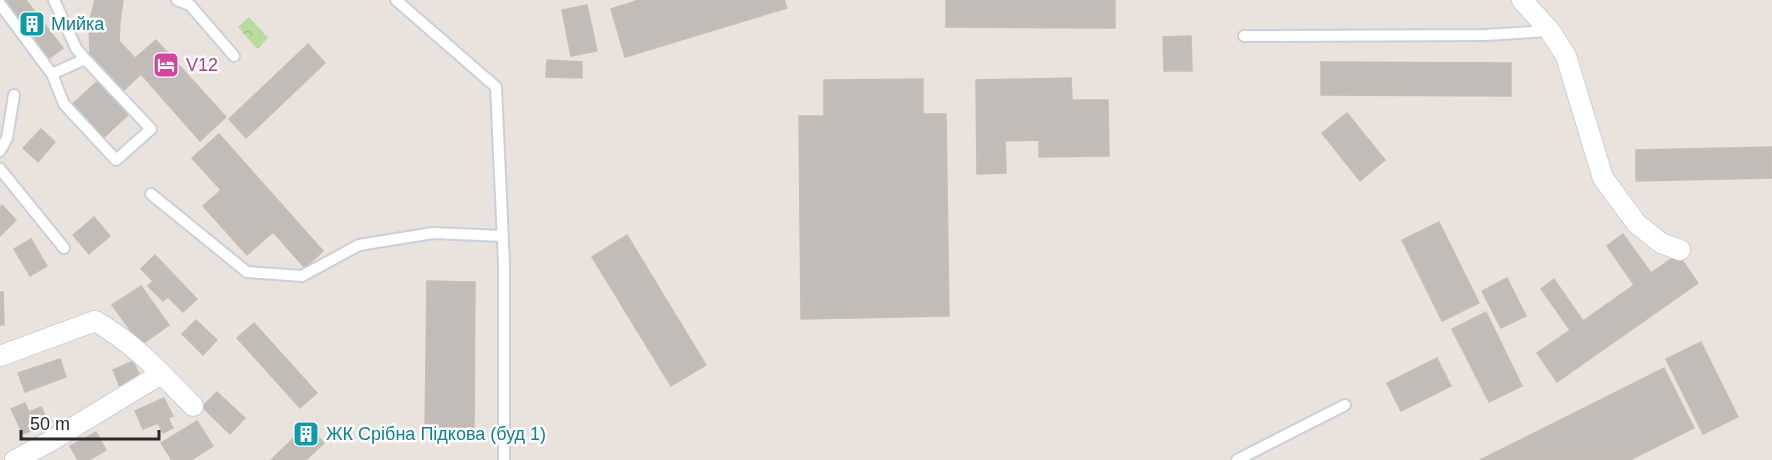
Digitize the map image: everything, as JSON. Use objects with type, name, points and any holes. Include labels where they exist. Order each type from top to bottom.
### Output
[{"type":"street","points":[[1522,0],[1550,31],[1566,56],[1603,178],[1637,224],[1661,243],[1680,250]]},
{"type":"street","points":[[0,356],[95,321],[117,333],[193,406]]},
{"type":"street","points":[[15,460],[161,374]]},
{"type":"lane","points":[[0,4],[52,74],[64,104],[116,160],[151,129],[75,48],[54,0]]},
{"type":"lane","points":[[177,0],[190,5],[234,56]]},
{"type":"lane","points":[[396,0],[496,87],[503,236],[504,460]]},
{"type":"lane","points":[[1244,36],[1486,35],[1550,31]]},
{"type":"lane","points":[[52,74],[85,59]]},
{"type":"lane","points":[[0,151],[7,138],[14,95]]},
{"type":"lane","points":[[0,169],[64,248]]},
{"type":"lane","points":[[150,194],[247,272],[302,276],[359,245],[433,233],[503,236]]},
{"type":"lane","points":[[1237,460],[1345,405]]},
{"type":"green space","points":[[249,17],[268,38],[257,49],[238,27]]},
{"type":"building","name":"Мийка","points":[[1,0],[26,0],[63,48],[47,60]]},
{"type":"building","points":[[95,0],[123,0],[120,23],[89,23]]},
{"type":"building","points":[[639,0],[784,0],[787,8],[625,57],[611,9]]},
{"type":"building","points":[[946,0],[1115,0],[1115,28],[946,27]]},
{"type":"building","points":[[587,5],[597,51],[571,56],[562,10]]},
{"type":"building","points":[[89,23],[120,23],[119,41],[135,58],[156,40],[226,117],[200,141],[141,74],[122,92],[90,57]]},
{"type":"building","points":[[1191,36],[1192,71],[1164,71],[1163,37]]},
{"type":"building","points":[[308,44],[325,63],[246,138],[229,119]]},
{"type":"building","points":[[547,60],[582,62],[582,78],[546,77]]},
{"type":"building","points":[[1321,62],[1511,63],[1511,96],[1321,95]]},
{"type":"building","points":[[1071,78],[1072,100],[1108,100],[1109,156],[1039,157],[1039,140],[1005,141],[1006,173],[977,174],[976,80]]},
{"type":"building","points":[[923,79],[923,114],[946,114],[949,316],[801,319],[799,116],[824,116],[824,80]]},
{"type":"building","points":[[98,81],[129,114],[101,140],[70,106]]},
{"type":"building","points":[[1347,113],[1385,160],[1360,181],[1322,133]]},
{"type":"building","points":[[41,129],[55,142],[38,162],[23,148]]},
{"type":"building","points":[[219,134],[323,251],[305,268],[273,232],[247,255],[203,206],[221,190],[192,158]]},
{"type":"building","points":[[1772,147],[1772,178],[1636,181],[1636,150]]},
{"type":"building","points":[[2,205],[16,220],[0,236],[0,207]]},
{"type":"building","points":[[94,217],[110,236],[89,254],[73,235]]},
{"type":"building","points":[[1439,222],[1479,303],[1442,321],[1402,240]]},
{"type":"building","points":[[1623,234],[1651,273],[1678,254],[1698,283],[1557,382],[1537,353],[1570,330],[1541,289],[1554,279],[1583,321],[1634,285],[1607,246]]},
{"type":"building","points":[[627,235],[706,365],[671,386],[592,257]]},
{"type":"building","points":[[31,239],[47,266],[30,276],[14,249]]},
{"type":"building","points":[[155,255],[197,299],[183,312],[168,297],[163,301],[148,286],[153,281],[141,269]]},
{"type":"building","points":[[1507,278],[1526,316],[1501,328],[1482,291]]},
{"type":"building","points":[[427,281],[475,282],[474,432],[425,431]]},
{"type":"building","points":[[141,286],[169,325],[141,345],[112,305]]},
{"type":"building","points":[[0,292],[3,292],[4,325],[0,325]]},
{"type":"building","points":[[1486,312],[1522,386],[1489,402],[1452,329]]},
{"type":"building","points":[[196,320],[217,340],[203,355],[182,334]]},
{"type":"building","points":[[254,323],[317,393],[300,408],[237,338]]},
{"type":"building","points":[[1701,342],[1738,417],[1703,434],[1666,359]]},
{"type":"building","points":[[1437,358],[1451,386],[1401,411],[1387,383]]},
{"type":"building","points":[[60,359],[66,377],[25,392],[18,373]]},
{"type":"building","points":[[133,361],[141,378],[120,387],[113,370]]},
{"type":"building","points":[[1664,368],[1694,428],[1630,460],[1480,460]]},
{"type":"building","points":[[217,392],[245,418],[230,434],[202,407]]},
{"type":"building","points":[[164,398],[173,416],[168,418],[173,428],[163,433],[158,423],[143,429],[135,411]]},
{"type":"building","points":[[25,403],[29,412],[41,407],[49,423],[23,434],[11,409]]},
{"type":"building","points":[[197,421],[213,446],[191,460],[172,460],[161,443]]},
{"type":"building","name":"ЖК Срібна Підкова (буд 1)","points":[[307,425],[324,443],[306,460],[271,460]]},
{"type":"building","points":[[96,432],[106,450],[89,460],[78,460],[70,446]]},
{"type":"place","name":"Мийка","points":[[32,24]]},
{"type":"place","name":"V12","points":[[166,65]]},
{"type":"place","name":"ЖК Срібна Підкова (буд 1)","points":[[306,434]]}]
